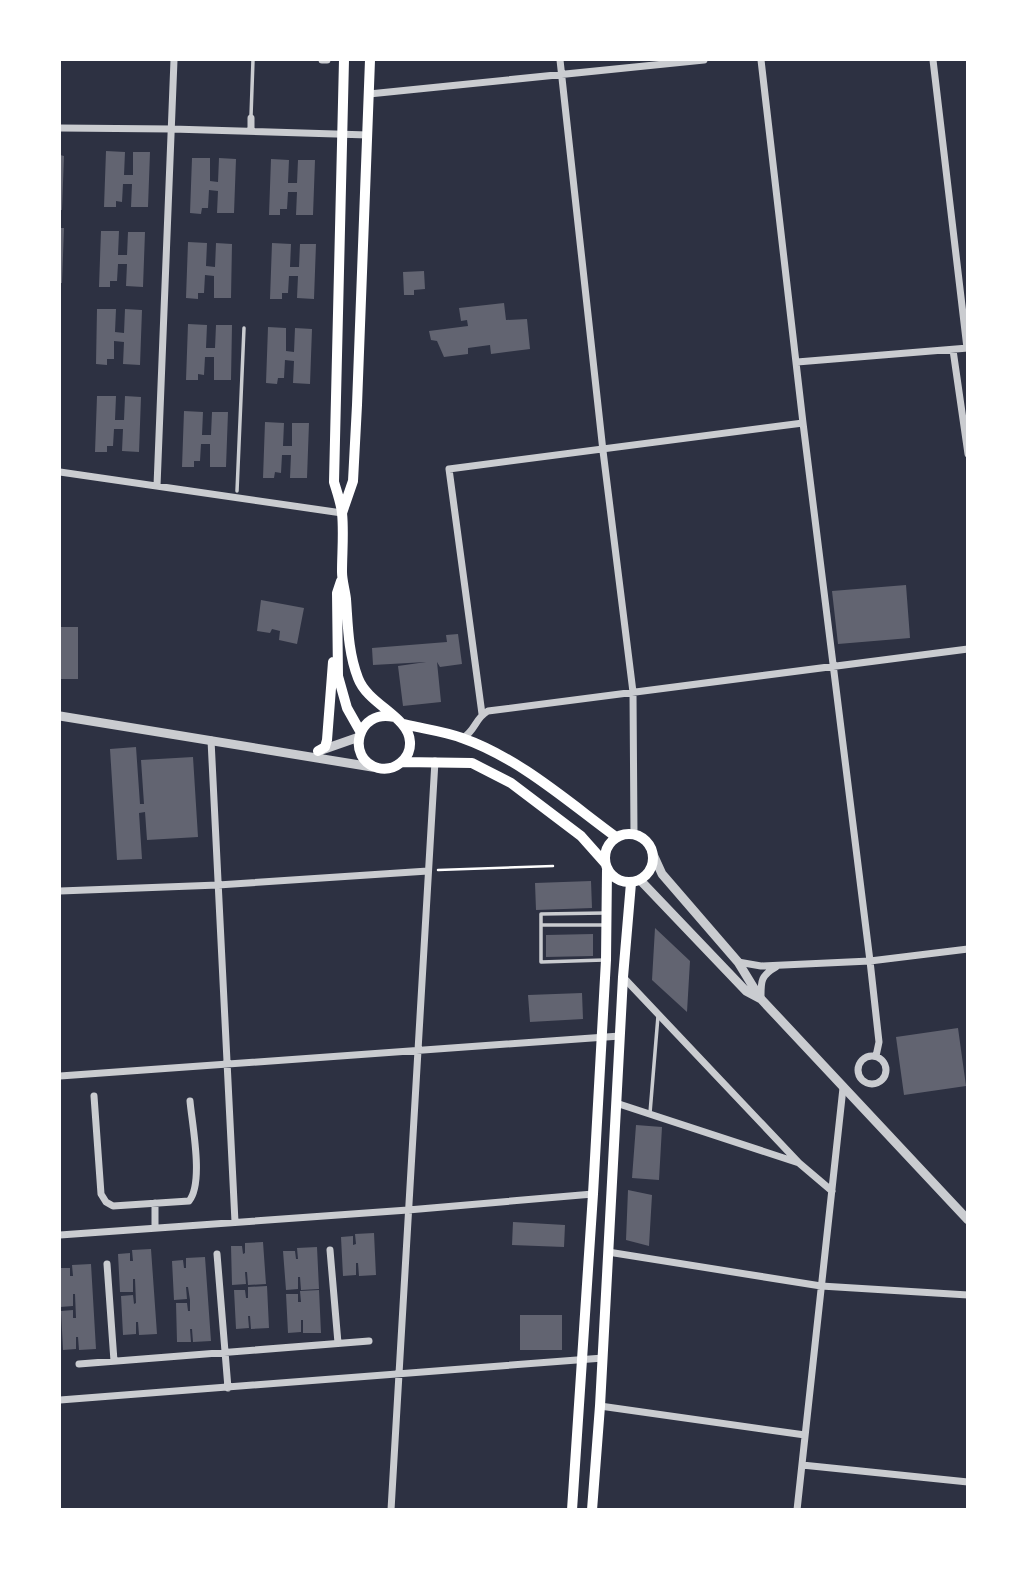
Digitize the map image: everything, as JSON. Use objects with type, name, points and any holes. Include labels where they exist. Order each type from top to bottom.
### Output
[{"type":"main road","points":[[344,60],[334,482],[342,513],[342,577],[349,650],[358,680],[375,702],[394,718],[404,724],[463,738],[516,764],[616,837]]},
{"type":"main road","points":[[342,513],[353,481],[370,60]]},
{"type":"main road","points":[[342,577],[337,593],[338,676],[365,759],[378,768],[386,769],[402,762],[472,763],[511,783],[581,836],[617,880],[636,881]]},
{"type":"main road","points":[[318,751],[324,747],[327,740],[332,662],[338,631]]},
{"type":"main road","points":[[359,734],[372,719],[379,716],[394,718]]},
{"type":"main road","points":[[402,762],[411,746],[410,732],[404,724]]},
{"type":"main road","points":[[572,1510],[606,960],[606,848],[616,837],[634,834],[643,838],[652,852],[651,868],[636,881],[623,977],[603,1359],[592,1510]]},
{"type":"street","points":[[156,486],[173,60]]},
{"type":"street","points":[[560,60],[603,451],[633,692],[634,834]]},
{"type":"street","points":[[369,94],[704,60]]},
{"type":"street","points":[[761,60],[832,666],[870,961],[878,1042],[876,1056]]},
{"type":"street","points":[[797,362],[967,348],[933,60]]},
{"type":"street","points":[[251,118],[251,131]]},
{"type":"street","points":[[60,128],[368,135]]},
{"type":"street","points":[[953,350],[968,454]]},
{"type":"street","points":[[463,738],[472,733],[482,714],[449,469],[803,424]]},
{"type":"street","points":[[60,472],[237,494],[342,513]]},
{"type":"street","points":[[482,714],[488,711],[968,649]]},
{"type":"street","points":[[60,716],[378,768]]},
{"type":"street","points":[[296,753],[318,751],[359,734]]},
{"type":"street","points":[[211,740],[235,1222]]},
{"type":"street","points":[[391,1510],[435,761]]},
{"type":"street","points":[[652,852],[662,874],[738,961],[761,999],[968,1220]]},
{"type":"street","points":[[60,891],[218,885],[428,871]]},
{"type":"street","points":[[636,881],[746,991],[761,999]]},
{"type":"street","points":[[738,961],[761,966],[870,961],[968,949]]},
{"type":"street","points":[[761,999],[761,983],[766,972],[780,965]]},
{"type":"street","points":[[623,977],[799,1163],[832,1191]]},
{"type":"street","points":[[60,1076],[620,1036]]},
{"type":"street","points":[[866,1056],[876,1056],[886,1065],[886,1074],[877,1084],[868,1084],[860,1078],[858,1068],[866,1056]]},
{"type":"street","points":[[797,1510],[843,1088]]},
{"type":"street","points":[[94,1096],[101,1194],[106,1202],[113,1206],[189,1201],[194,1196],[196,1174],[190,1101]]},
{"type":"street","points":[[616,1103],[799,1163]]},
{"type":"street","points":[[60,1235],[593,1194]]},
{"type":"street","points":[[155,1203],[155,1228]]},
{"type":"street","points":[[330,1250],[338,1343]]},
{"type":"street","points":[[608,1252],[821,1286],[968,1295]]},
{"type":"street","points":[[217,1254],[228,1388]]},
{"type":"street","points":[[107,1265],[114,1361]]},
{"type":"street","points":[[79,1364],[369,1341]]},
{"type":"street","points":[[60,1400],[603,1359]]},
{"type":"street","points":[[600,1406],[805,1435]]},
{"type":"street","points":[[802,1465],[968,1482]]},
{"type":"lane","points":[[251,118],[253,60]]},
{"type":"lane","points":[[237,494],[244,328]]},
{"type":"lane","points":[[606,960],[541,962],[541,914],[608,913]]},
{"type":"lane","points":[[541,925],[607,925]]},
{"type":"lane","points":[[650,1114],[658,1014]]},
{"type":"path","points":[[428,871],[553,866]]},
{"type":"building","points":[[106,151],[125,152],[124,175],[133,175],[133,152],[150,152],[148,207],[131,207],[132,184],[123,184],[122,202],[116,201],[116,207],[104,207]]},
{"type":"building","points":[[60,155],[64,156],[62,210],[60,210]]},
{"type":"building","points":[[192,158],[210,158],[210,181],[218,182],[219,158],[236,159],[234,213],[217,213],[218,191],[209,190],[208,208],[202,208],[201,214],[190,213]]},
{"type":"building","points":[[271,159],[289,160],[288,183],[297,183],[298,160],[315,160],[313,215],[296,215],[297,192],[288,192],[287,209],[280,209],[280,215],[269,215]]},
{"type":"building","points":[[60,228],[64,228],[62,283],[60,283]]},
{"type":"building","points":[[101,231],[119,231],[118,255],[127,255],[128,232],[145,232],[143,287],[126,286],[127,264],[118,264],[117,281],[110,281],[110,287],[99,287]]},
{"type":"building","points":[[188,242],[207,243],[206,266],[215,267],[216,243],[232,244],[231,298],[214,298],[214,276],[205,275],[204,293],[198,293],[198,299],[186,298]]},
{"type":"building","points":[[272,243],[291,244],[290,267],[299,267],[300,244],[316,244],[314,299],[297,298],[298,276],[289,276],[288,293],[282,293],[282,299],[270,299]]},
{"type":"building","points":[[424,271],[425,289],[414,290],[414,295],[404,295],[403,272]]},
{"type":"building","points":[[504,303],[506,320],[527,319],[530,349],[491,354],[490,345],[468,348],[468,354],[444,357],[437,341],[431,340],[429,331],[468,326],[467,320],[461,321],[459,308]]},
{"type":"building","points":[[97,309],[116,309],[115,332],[124,333],[125,309],[142,310],[140,365],[123,364],[124,342],[114,341],[114,359],[107,359],[107,365],[96,364]]},
{"type":"building","points":[[188,324],[207,325],[206,348],[215,348],[216,325],[232,325],[231,380],[214,380],[214,357],[205,357],[204,375],[198,374],[198,380],[186,380]]},
{"type":"building","points":[[268,327],[286,328],[286,351],[294,352],[295,328],[312,329],[310,384],[293,383],[294,361],[285,360],[284,378],[278,378],[277,384],[266,383]]},
{"type":"building","points":[[97,396],[116,396],[115,420],[124,420],[125,396],[141,397],[139,452],[122,451],[123,429],[114,429],[113,446],[107,446],[107,452],[95,452]]},
{"type":"building","points":[[184,411],[203,412],[202,435],[211,435],[212,412],[228,412],[226,467],[210,467],[210,444],[201,444],[200,461],[194,461],[194,467],[182,467]]},
{"type":"building","points":[[265,422],[284,423],[283,446],[292,446],[292,423],[309,423],[307,478],[290,478],[291,455],[282,455],[281,473],[275,472],[274,478],[263,478]]},
{"type":"building","points":[[906,585],[910,638],[838,644],[832,591]]},
{"type":"building","points":[[261,600],[304,608],[297,644],[279,640],[280,631],[257,631]]},
{"type":"building","points":[[60,627],[78,627],[78,679],[60,679]]},
{"type":"building","points":[[458,634],[462,664],[440,667],[437,662],[441,702],[403,706],[398,666],[426,662],[373,665],[372,648],[447,642],[446,635]]},
{"type":"building","points":[[136,747],[140,804],[144,804],[141,760],[193,757],[198,837],[147,840],[145,812],[139,813],[142,859],[117,860],[110,749]]},
{"type":"building","points":[[591,881],[592,908],[536,910],[535,883]]},
{"type":"building","points":[[655,928],[690,961],[687,1012],[652,980]]},
{"type":"building","points":[[593,934],[593,956],[546,957],[546,935]]},
{"type":"building","points":[[582,993],[583,1019],[530,1022],[528,995]]},
{"type":"building","points":[[958,1028],[966,1086],[904,1095],[896,1037]]},
{"type":"building","points":[[636,1125],[662,1127],[659,1180],[632,1178]]},
{"type":"building","points":[[628,1190],[652,1195],[649,1246],[626,1240]]},
{"type":"building","points":[[513,1222],[565,1225],[564,1247],[512,1245]]},
{"type":"building","points":[[374,1233],[376,1275],[359,1276],[356,1263],[356,1275],[343,1276],[341,1237],[353,1236],[353,1245],[356,1244],[355,1234]]},
{"type":"building","points":[[263,1242],[266,1284],[248,1285],[245,1272],[246,1284],[232,1285],[231,1246],[242,1246],[243,1254],[245,1243]]},
{"type":"building","points":[[317,1247],[319,1289],[301,1290],[298,1277],[298,1289],[286,1290],[283,1251],[295,1251],[298,1259],[297,1248]]},
{"type":"building","points":[[151,1249],[157,1334],[139,1335],[136,1322],[136,1334],[123,1335],[121,1296],[133,1295],[134,1304],[136,1303],[135,1279],[133,1292],[120,1292],[118,1254],[130,1253],[130,1261],[133,1261],[132,1250]]},
{"type":"building","points":[[205,1257],[211,1341],[193,1342],[190,1329],[191,1342],[177,1342],[176,1303],[187,1303],[190,1311],[190,1300],[186,1287],[187,1299],[174,1300],[172,1261],[183,1260],[186,1268],[186,1258]]},
{"type":"building","points":[[91,1264],[96,1349],[79,1350],[76,1337],[76,1349],[63,1350],[61,1311],[73,1310],[73,1318],[76,1318],[75,1294],[73,1306],[60,1307],[60,1268],[70,1268],[70,1276],[73,1276],[72,1265]]},
{"type":"building","points":[[267,1286],[269,1328],[251,1329],[248,1316],[249,1328],[236,1329],[234,1290],[245,1290],[248,1298],[248,1287]]},
{"type":"building","points":[[319,1290],[321,1333],[303,1333],[301,1320],[301,1332],[288,1333],[286,1294],[298,1294],[298,1302],[301,1302],[300,1291]]},
{"type":"building","points":[[520,1315],[562,1315],[562,1350],[520,1350]]}]
